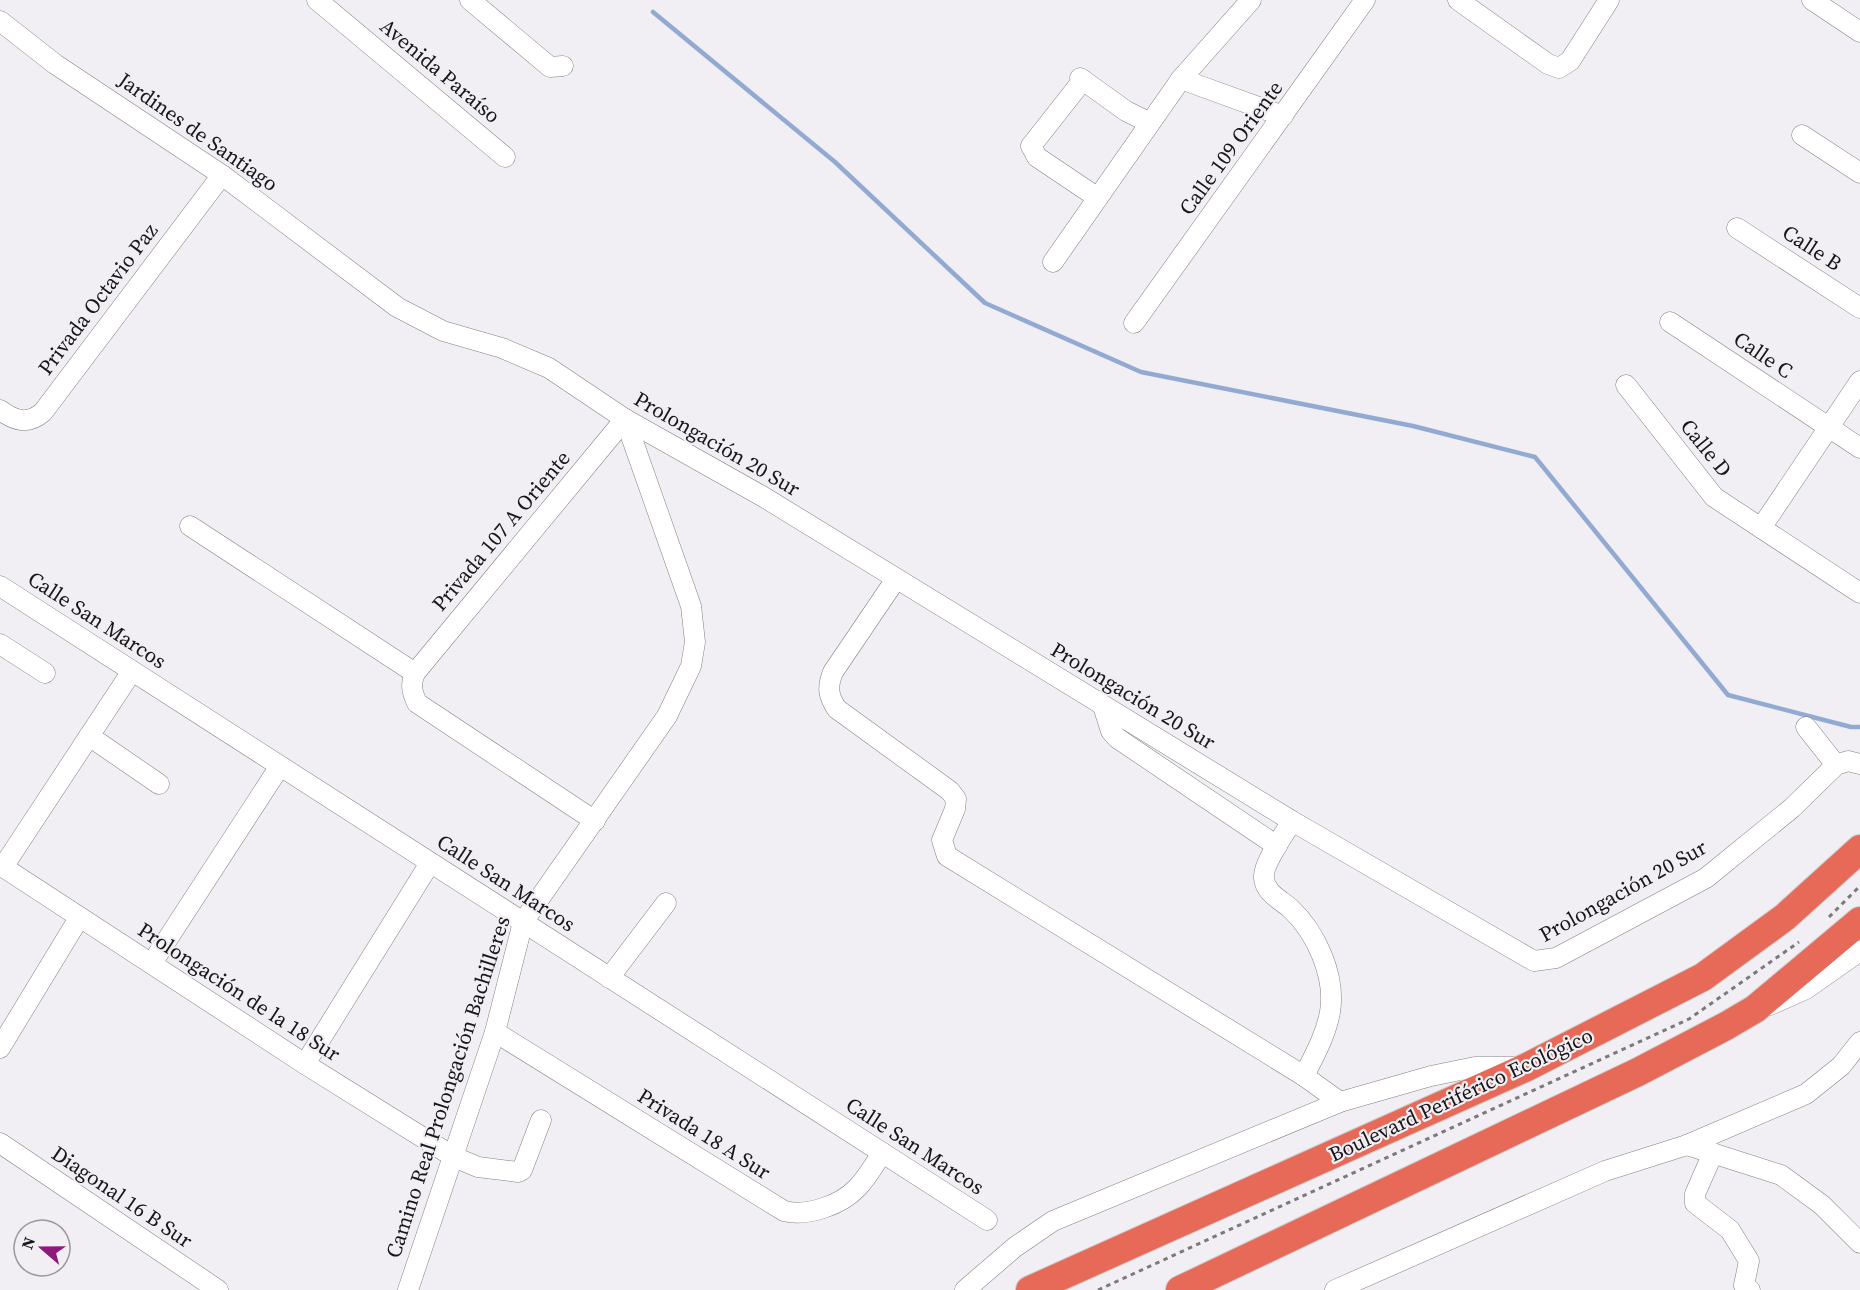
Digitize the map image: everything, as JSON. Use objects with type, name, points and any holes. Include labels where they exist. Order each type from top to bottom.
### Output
[{"type":"highway","name":"Boulevard Periférico Ecológico","points":[[1030,1290],[1527,1067],[1703,977],[1785,917],[1860,849]]},
{"type":"highway","points":[[1180,1290],[1638,1072],[1755,1009],[1860,921]]},
{"type":"street","name":"Avenida Paraíso","points":[[317,0],[506,157]]},
{"type":"street","points":[[470,0],[550,67],[563,66]]},
{"type":"street","points":[[1053,262],[1181,79],[1251,0]]},
{"type":"street","name":"Calle 109 Oriente","points":[[1134,323],[1365,0]]},
{"type":"street","points":[[1458,0],[1548,64],[1559,68],[1570,62],[1609,0]]},
{"type":"street","points":[[1812,0],[1860,32]]},
{"type":"street","name":"Jardines de Santiago","points":[[0,21],[55,64],[222,175],[367,286]]},
{"type":"street","points":[[1098,198],[1037,157],[1031,146],[1081,79],[1126,111],[1150,123]]},
{"type":"street","points":[[1181,79],[1283,116]]},
{"type":"street","points":[[1802,135],[1860,173]]},
{"type":"street","name":"Privada Octavio Paz","points":[[0,410],[22,421],[35,419],[43,412],[222,175]]},
{"type":"street","name":"Calle B","points":[[1737,228],[1860,308]]},
{"type":"street","name":"Prolongación 20 Sur","points":[[367,286],[397,307],[443,330],[502,348],[549,368],[625,419],[762,496],[1292,821],[1534,961],[1556,958],[1706,878],[1792,808],[1836,765]]},
{"type":"street","name":"Calle C","points":[[1670,322],[1860,448]]},
{"type":"street","points":[[1761,528],[1860,381]]},
{"type":"street","name":"Calle D","points":[[1626,385],[1714,497],[1860,593]]},
{"type":"street","name":"Privada 107 A Oriente","points":[[415,673],[625,419]]},
{"type":"street","name":"Camino Real Prolongación Bachilleres","points":[[408,1290],[495,1032],[523,922],[596,821],[667,716],[684,685],[695,642],[691,606],[625,419]]},
{"type":"street","points":[[190,526],[415,673],[411,690],[417,703],[596,821]]},
{"type":"street","points":[[896,579],[833,672],[828,684],[829,693],[837,709],[950,791],[956,799],[955,809],[942,840],[947,856],[1304,1076],[1340,1102]]},
{"type":"street","name":"Calle San Marcos","points":[[0,586],[987,1220]]},
{"type":"street","points":[[0,644],[45,673]]},
{"type":"street","points":[[2,866],[132,671]]},
{"type":"street","points":[[1103,706],[1111,731],[1117,738],[1277,846]]},
{"type":"street","points":[[1806,727],[1836,765],[1848,761],[1860,764]]},
{"type":"street","points":[[89,736],[159,784]]},
{"type":"street","points":[[152,963],[280,766]]},
{"type":"street","points":[[1292,821],[1264,873],[1264,880],[1268,889],[1304,921],[1313,936],[1321,953],[1332,996],[1330,1014],[1319,1046],[1304,1076]]},
{"type":"street","points":[[305,1064],[430,863]]},
{"type":"street","name":"Prolongación de la 18 Sur","points":[[2,866],[305,1064],[454,1157],[478,1167],[518,1172],[526,1164],[541,1120]]},
{"type":"street","points":[[609,978],[666,903]]},
{"type":"street","points":[[0,1048],[79,918]]},
{"type":"street","points":[[1755,1009],[1777,1003],[1806,989],[1860,951]]},
{"type":"street","name":"Privada 18 A Sur","points":[[495,1032],[784,1211],[793,1214],[814,1211],[851,1194],[882,1154]]},
{"type":"street","points":[[1335,1290],[1605,1171],[1687,1145],[1806,1094],[1841,1066],[1860,1042]]},
{"type":"street","points":[[965,1290],[1015,1247],[1053,1221],[1340,1102],[1431,1076],[1475,1067],[1527,1067]]},
{"type":"street","name":"Diagonal 16 B Sur","points":[[0,1143],[218,1290]]},
{"type":"street","points":[[1687,1145],[1781,1174],[1852,1230],[1860,1243]]},
{"type":"street","points":[[1713,1153],[1695,1194],[1695,1203],[1730,1230],[1749,1261],[1744,1285],[1750,1290]]},
{"type":"waterway","points":[[653,12],[835,162],[985,303],[1141,372],[1413,426],[1535,457],[1728,695],[1851,727],[1860,727]]}]
